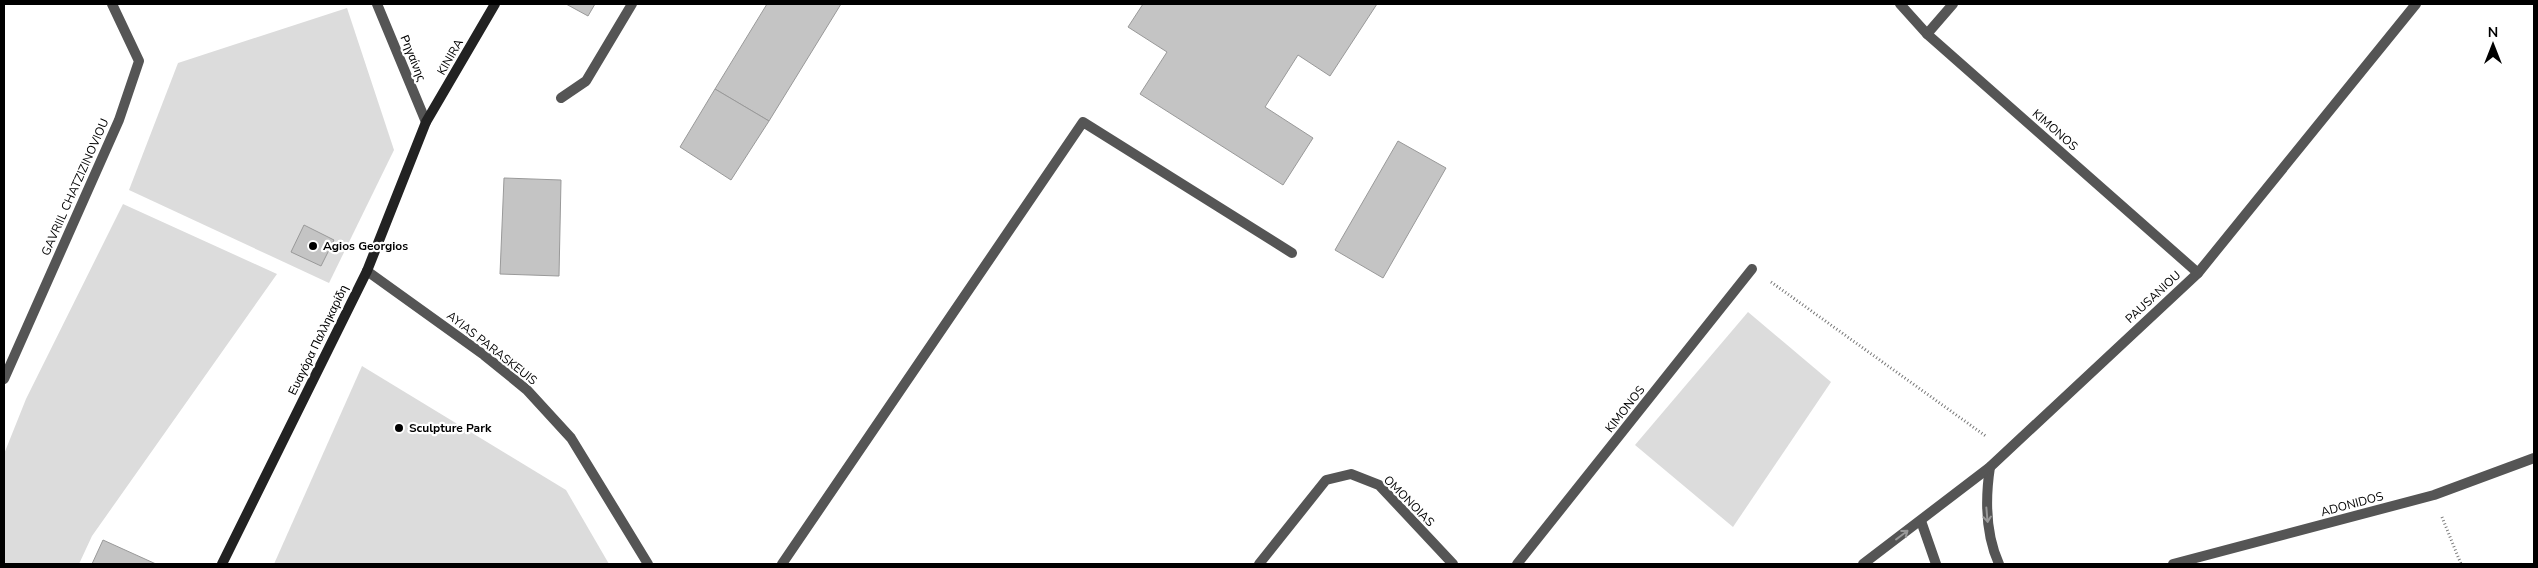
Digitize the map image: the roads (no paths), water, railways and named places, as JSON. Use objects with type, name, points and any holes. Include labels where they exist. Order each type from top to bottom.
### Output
[{"type":"main road","name":"KINIRA","points":[[426,122],[495,4]]},
{"type":"main road","name":"Ευαγόρα Παλληκαρίδη","points":[[222,564],[367,271],[426,122]]},
{"type":"street","name":"GAVRIIL CHATZIZINOVIOU","points":[[4,379],[119,120],[139,61],[112,4]]},
{"type":"street","name":"Ρηγαίνης","points":[[377,4],[426,122]]},
{"type":"street","points":[[561,98],[586,81],[632,4]]},
{"type":"street","name":"KIMONOS","points":[[1900,4],[1927,34],[2198,273]]},
{"type":"street","points":[[1927,34],[1952,4]]},
{"type":"street","name":"PAUSANIOU","points":[[1863,564],[1990,467],[2198,273],[2416,4]]},
{"type":"street","points":[[782,564],[1083,122],[1292,253]]},
{"type":"street","name":"KIMONOS","points":[[1517,564],[1752,268]]},
{"type":"street","name":"AYIAS PARASKEUIS","points":[[367,271],[484,355],[528,390],[571,438],[648,564]]},
{"type":"street","name":"ADONIDOS","points":[[2174,564],[2434,495],[2534,458]]},
{"type":"street","points":[[1990,467],[1986,495],[1987,519],[1994,554],[1999,564]]},
{"type":"street","name":"OMONOIAS","points":[[1259,564],[1326,480],[1351,474],[1379,485],[1453,564]]},
{"type":"street","points":[[1921,520],[1936,564]]},
{"type":"place","name":"Agios Georgios","points":[[313,246]]},
{"type":"place","name":"Sculpture Park","points":[[399,428]]}]
